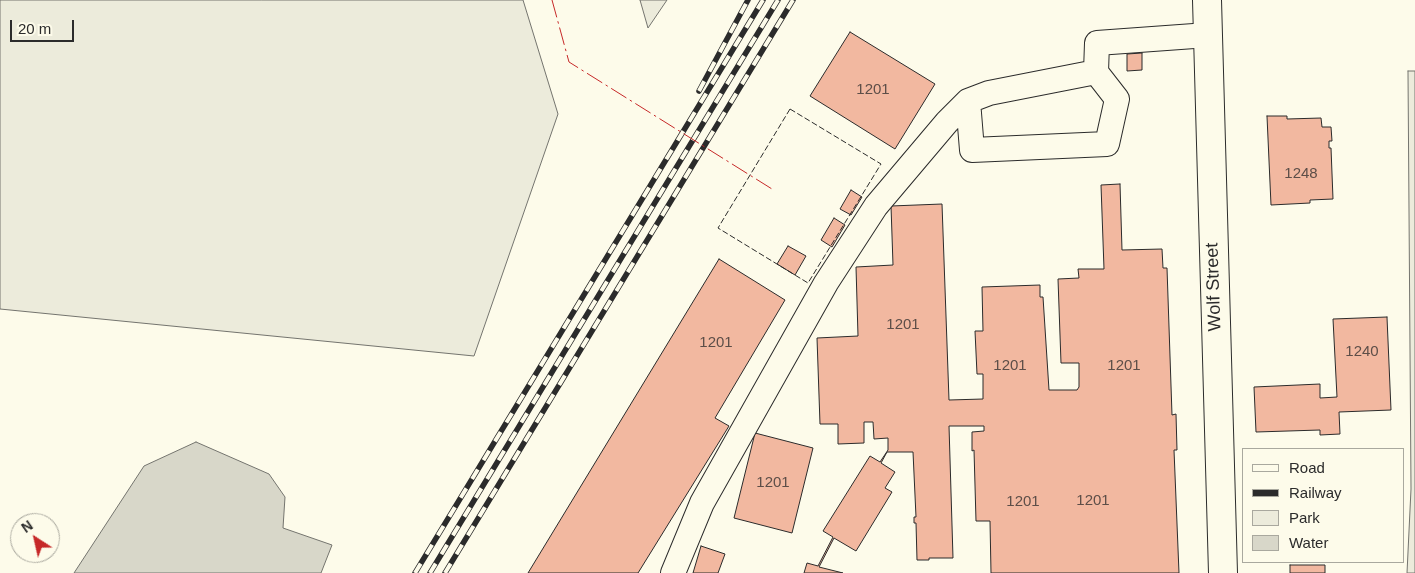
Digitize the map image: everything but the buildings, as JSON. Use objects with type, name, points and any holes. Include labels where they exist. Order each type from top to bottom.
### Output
[{"type":"main road","name":"Wolf Street","points":[[1207,0],[1223,573]]},
{"type":"lane","points":[[968,101],[972,150],[1107,144],[1117,99],[1096,72],[1098,43],[1208,35]]},
{"type":"lane","points":[[673,573],[702,503],[826,283],[876,206],[947,122],[968,101],[990,93],[1096,72]]},
{"type":"green space","points":[[0,0],[523,0],[558,114],[474,356],[0,309]]},
{"type":"green space","points":[[640,0],[667,0],[648,28]]},
{"type":"green space","points":[[1408,71],[1415,71],[1415,573],[1407,573],[1411,489]]},
{"type":"water","points":[[196,442],[269,474],[285,497],[283,528],[332,545],[321,573],[74,573],[144,466]]},
{"type":"railway","points":[[699,91],[748,0]]},
{"type":"railway","points":[[415,573],[763,0]]},
{"type":"railway","points":[[430,573],[778,0]]},
{"type":"railway","points":[[445,573],[793,0]]},
{"type":"fence","points":[[790,109],[881,164],[808,283],[718,228],[790,109]]},
{"type":"power","points":[[552,0],[569,62],[772,189]]}]
